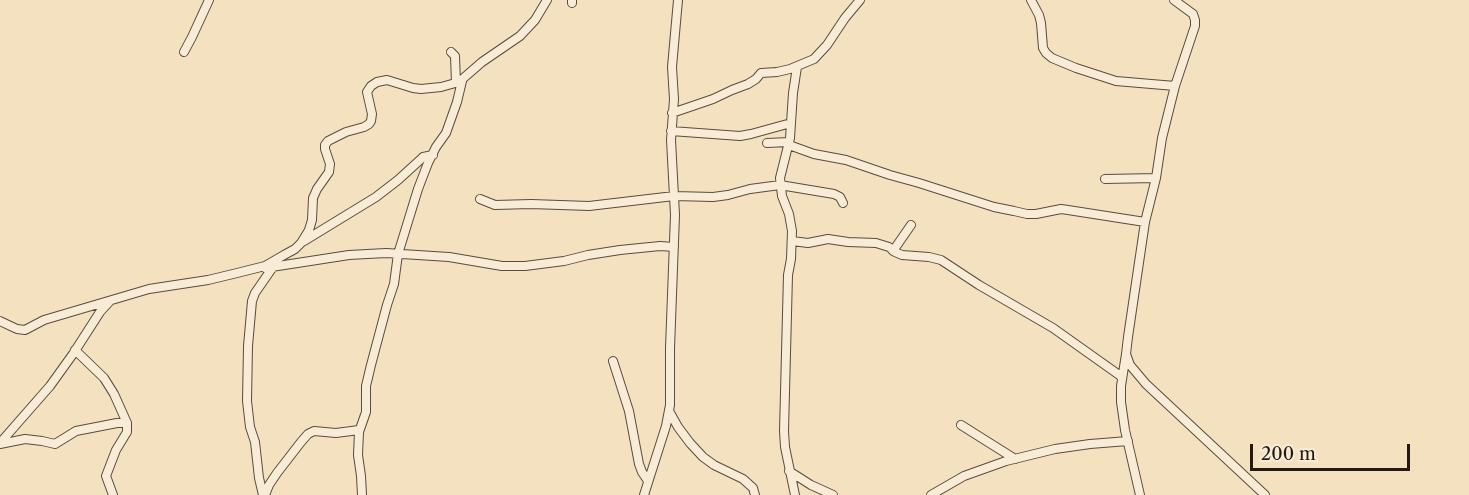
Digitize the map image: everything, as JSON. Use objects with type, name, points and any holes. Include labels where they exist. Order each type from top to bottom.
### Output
[{"type":"street","points":[[184,52],[210,0]]},
{"type":"street","points":[[0,321],[25,330],[44,320],[149,289],[208,280],[265,266],[295,249],[309,230],[312,220],[312,201],[329,172],[330,164],[325,145],[337,135],[369,124],[372,117],[367,92],[371,86],[387,80],[422,89],[459,82],[530,26],[547,0]]},
{"type":"street","points":[[644,495],[669,411],[674,247],[672,67],[678,0]]},
{"type":"street","points":[[672,113],[748,84],[760,73],[797,68],[814,59],[823,51],[860,0]]},
{"type":"street","points":[[1031,0],[1041,23],[1043,48],[1052,58],[1116,81],[1175,86]]},
{"type":"street","points":[[1140,495],[1121,402],[1122,377],[1145,222],[1156,178],[1162,138],[1175,86],[1196,22],[1193,14],[1174,0]]},
{"type":"street","points":[[362,495],[358,454],[359,430],[366,412],[366,386],[394,284],[398,254],[418,189],[433,154],[446,133],[457,102],[459,82],[455,56],[451,52]]},
{"type":"street","points":[[795,495],[789,471],[784,431],[788,275],[792,241],[791,222],[780,186],[781,172],[789,143],[797,68]]},
{"type":"street","points":[[671,131],[740,135],[791,123]]},
{"type":"street","points":[[767,142],[789,143],[814,154],[846,160],[994,207],[1027,214],[1061,209],[1145,222]]},
{"type":"street","points":[[301,243],[376,197],[420,160],[433,154]]},
{"type":"street","points":[[1105,179],[1156,178]]},
{"type":"street","points":[[480,199],[496,205],[589,206],[674,196],[713,197],[750,189],[780,186],[834,194],[840,197],[843,203]]},
{"type":"street","points":[[893,251],[911,225]]},
{"type":"street","points":[[792,241],[808,243],[828,239],[876,243],[889,247],[902,255],[929,257],[947,263],[979,285],[1053,328],[1122,377]]},
{"type":"street","points":[[247,271],[349,255],[386,253],[449,257],[513,267],[564,261],[620,250],[674,247]]},
{"type":"street","points":[[264,495],[259,478],[255,442],[250,427],[247,401],[248,357],[252,301],[273,267]]},
{"type":"street","points":[[0,443],[50,386],[110,300]]},
{"type":"street","points":[[75,350],[104,378],[127,423],[127,432],[116,450],[106,476],[113,495]]},
{"type":"street","points":[[1126,354],[1130,365],[1146,384],[1265,495]]},
{"type":"street","points":[[613,361],[629,411],[639,464],[648,481]]},
{"type":"street","points":[[669,411],[678,428],[703,457],[743,479],[753,488],[755,495]]},
{"type":"street","points":[[0,443],[25,439],[55,444],[76,431],[127,423]]},
{"type":"street","points":[[960,425],[1014,459]]},
{"type":"street","points":[[264,495],[269,484],[308,434],[314,431],[336,433],[359,430]]},
{"type":"street","points":[[931,495],[964,476],[1014,459],[1064,447],[1128,441]]},
{"type":"street","points":[[789,471],[810,485],[833,495]]}]
